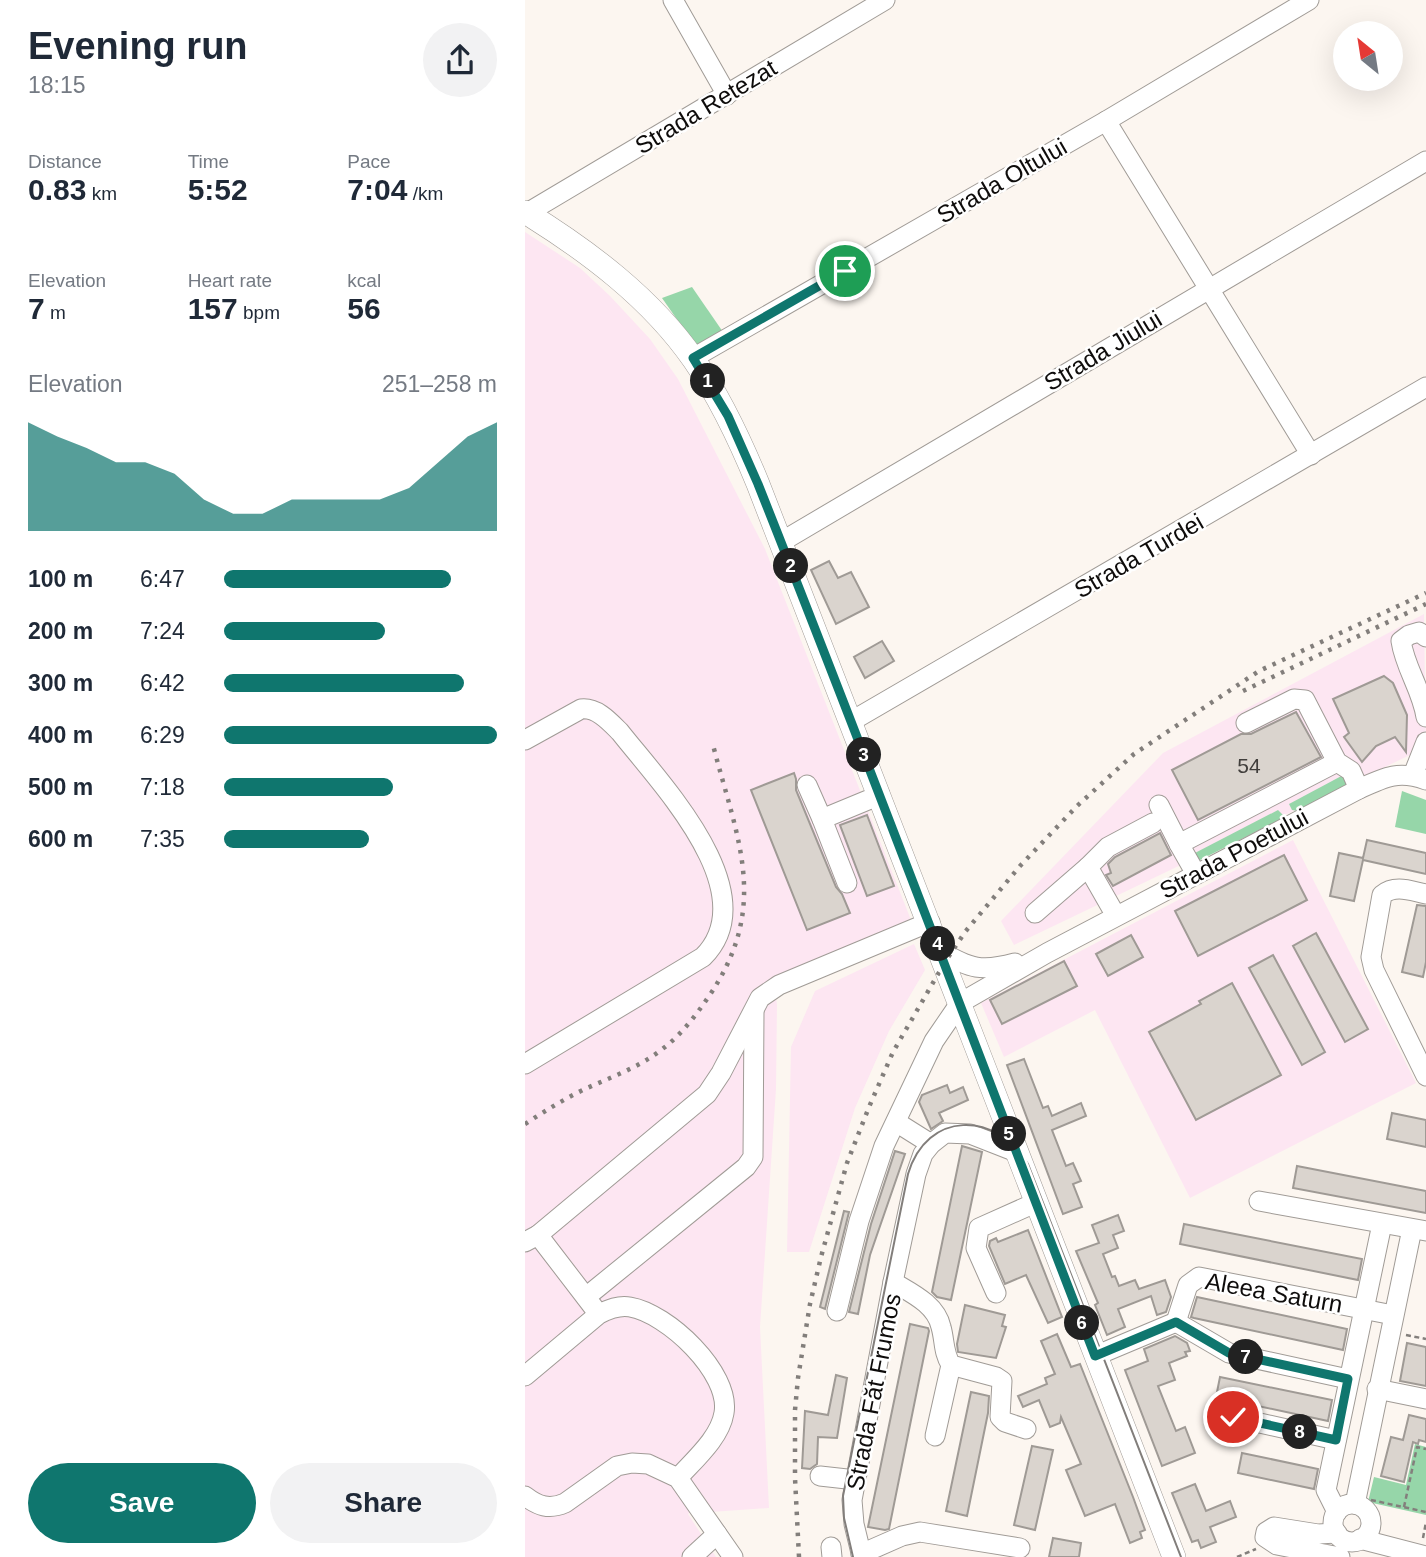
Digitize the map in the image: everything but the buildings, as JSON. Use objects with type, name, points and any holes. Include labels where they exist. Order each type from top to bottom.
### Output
[{"type":"main road","points":[[526,212],[608,269],[666,325],[693,358],[728,416],[781,542],[930,922],[1035,1203],[1174,1557]]},
{"type":"street","points":[[673,0],[727,95]]},
{"type":"street","name":"Strada Retezat","points":[[526,212],[885,0]]},
{"type":"street","name":"Strada Oltului","points":[[693,358],[1106,121],[1310,0]]},
{"type":"street","points":[[1106,121],[1311,455]]},
{"type":"street","name":"Strada Jiului","points":[[781,542],[1426,162]]},
{"type":"street","name":"Strada Turdei","points":[[850,722],[1426,387]]},
{"type":"street","points":[[1426,637],[1419,632],[1401,641],[1402,650],[1423,698],[1426,717]]},
{"type":"street","points":[[1247,723],[1294,699],[1302,698],[1308,703],[1337,762],[1351,771],[1359,789]]},
{"type":"street","points":[[525,740],[581,709],[587,708],[606,719],[637,753],[699,838],[716,870],[722,897],[720,929],[716,941],[703,957],[525,1064]]},
{"type":"street","points":[[1419,777],[1426,742]]},
{"type":"street","points":[[1179,844],[1337,762]]},
{"type":"street","name":"Strada Poetului","points":[[960,1003],[1047,953],[1359,789],[1394,775],[1419,777]]},
{"type":"street","points":[[807,785],[847,883]]},
{"type":"street","points":[[1277,793],[1293,824]]},
{"type":"street","points":[[822,819],[880,795]]},
{"type":"street","points":[[1034,913],[1089,867],[1108,847],[1156,814],[1179,844],[1196,874]]},
{"type":"street","points":[[1089,867],[1116,916]]},
{"type":"street","points":[[1426,894],[1399,888],[1381,895],[1371,957],[1376,977],[1426,1076]]},
{"type":"street","points":[[599,1314],[531,1238],[707,1094],[764,994],[779,985],[930,922]]},
{"type":"street","name":"Strada Poetului","points":[[940,951],[966,965],[987,969],[1047,953]]},
{"type":"street","points":[[837,1311],[859,1221],[878,1164],[934,1041],[960,1003]]},
{"type":"street","points":[[586,1297],[746,1167],[753,1157],[754,1009]]},
{"type":"street","points":[[896,1122],[931,1144]]},
{"type":"street","points":[[893,1282],[916,1174],[923,1154],[931,1144],[945,1133],[970,1135],[1016,1152]]},
{"type":"street","points":[[1259,1202],[1419,1230],[1393,1315],[1349,1504],[1333,1522],[1337,1533],[1349,1541],[1360,1539],[1426,1556]]},
{"type":"street","points":[[996,1293],[976,1248],[979,1228],[1035,1203]]},
{"type":"street","points":[[1360,1539],[1369,1531],[1371,1520],[1365,1509],[1349,1504],[1325,1490],[1382,1224]]},
{"type":"street","name":"Aleea Saturn","points":[[1176,1322],[1188,1285],[1199,1277],[1393,1315]]},
{"type":"street","name":"Strada Făt Frumos","points":[[951,1365],[943,1349],[942,1330],[937,1316],[918,1298],[893,1282],[852,1513],[861,1556],[902,1536],[920,1532],[1020,1548]]},
{"type":"street","points":[[525,1376],[599,1314],[611,1308],[630,1307],[657,1317],[695,1350],[719,1381],[725,1398],[724,1414],[716,1433],[678,1478]]},
{"type":"street","points":[[1095,1356],[1176,1322],[1229,1353],[1348,1379]]},
{"type":"street","points":[[935,1436],[951,1365],[999,1378],[1003,1385],[1000,1417],[1005,1422],[1026,1429]]},
{"type":"street","points":[[1377,1388],[1426,1399]]},
{"type":"street","points":[[1233,1417],[1336,1440]]},
{"type":"street","points":[[525,1496],[535,1503],[555,1507],[565,1503],[617,1466],[648,1464],[678,1478],[733,1557]]},
{"type":"street","points":[[820,1476],[856,1480]]},
{"type":"street","points":[[1337,1533],[1318,1534],[1274,1527],[1266,1532],[1265,1537],[1277,1545],[1340,1557]]},
{"type":"street","points":[[692,1557],[717,1535]]},
{"type":"path","points":[[1404,1507],[1417,1447],[1426,1449]]},
{"type":"path","points":[[1349,1504],[1404,1507],[1426,1512]]},
{"type":"shaded area","points":[[525,232],[580,268],[610,296],[650,339],[678,379],[765,549],[911,920],[774,981],[777,1005],[776,1089],[760,1327],[769,1508],[711,1512],[705,1498],[688,1514],[716,1557],[525,1557]]},
{"type":"shaded area","points":[[1424,614],[1426,760],[1412,754],[1014,945],[1001,921],[1163,753]]},
{"type":"shaded area","points":[[1293,840],[1416,1083],[1190,1198],[1095,1010],[1004,1057],[981,1003]]},
{"type":"shaded area","points":[[914,944],[925,970],[889,1031],[855,1108],[809,1252],[787,1252],[791,1047],[815,991]]},
{"type":"green space","points":[[692,287],[723,332],[697,348],[662,298]]},
{"type":"green space","points":[[1347,773],[1350,783],[1298,811],[1292,810],[1289,804]]},
{"type":"green space","points":[[1402,791],[1426,800],[1426,834],[1395,827]]},
{"type":"green space","points":[[1278,810],[1283,815],[1281,819],[1198,861],[1193,854]]},
{"type":"green space","points":[[1415,1444],[1426,1447],[1426,1515],[1368,1502],[1374,1477],[1406,1485]]},
{"type":"tram line","points":[[853,1557],[844,1518],[843,1496],[908,1174],[917,1153],[930,1138],[946,1129],[963,1125],[981,1127],[998,1134],[1014,1147],[1028,1164],[1181,1557]]},
{"type":"railway","points":[[799,1557],[795,1410],[810,1304],[821,1257],[847,1163],[869,1107],[893,1052],[945,962],[965,932],[1020,866],[1077,806],[1134,754],[1259,671],[1426,593]]},
{"type":"railway","points":[[1243,691],[1426,604]]},
{"type":"railway","points":[[525,1124],[570,1097],[634,1067],[661,1050],[692,1020],[727,966],[738,934],[744,904],[743,874],[732,813],[713,745]]},
{"type":"route","points":[[845,271],[693,358],[728,416],[758,484],[930,922],[1028,1186],[1095,1356],[1176,1322],[1219,1350],[1348,1379],[1336,1440],[1233,1417]]}]
